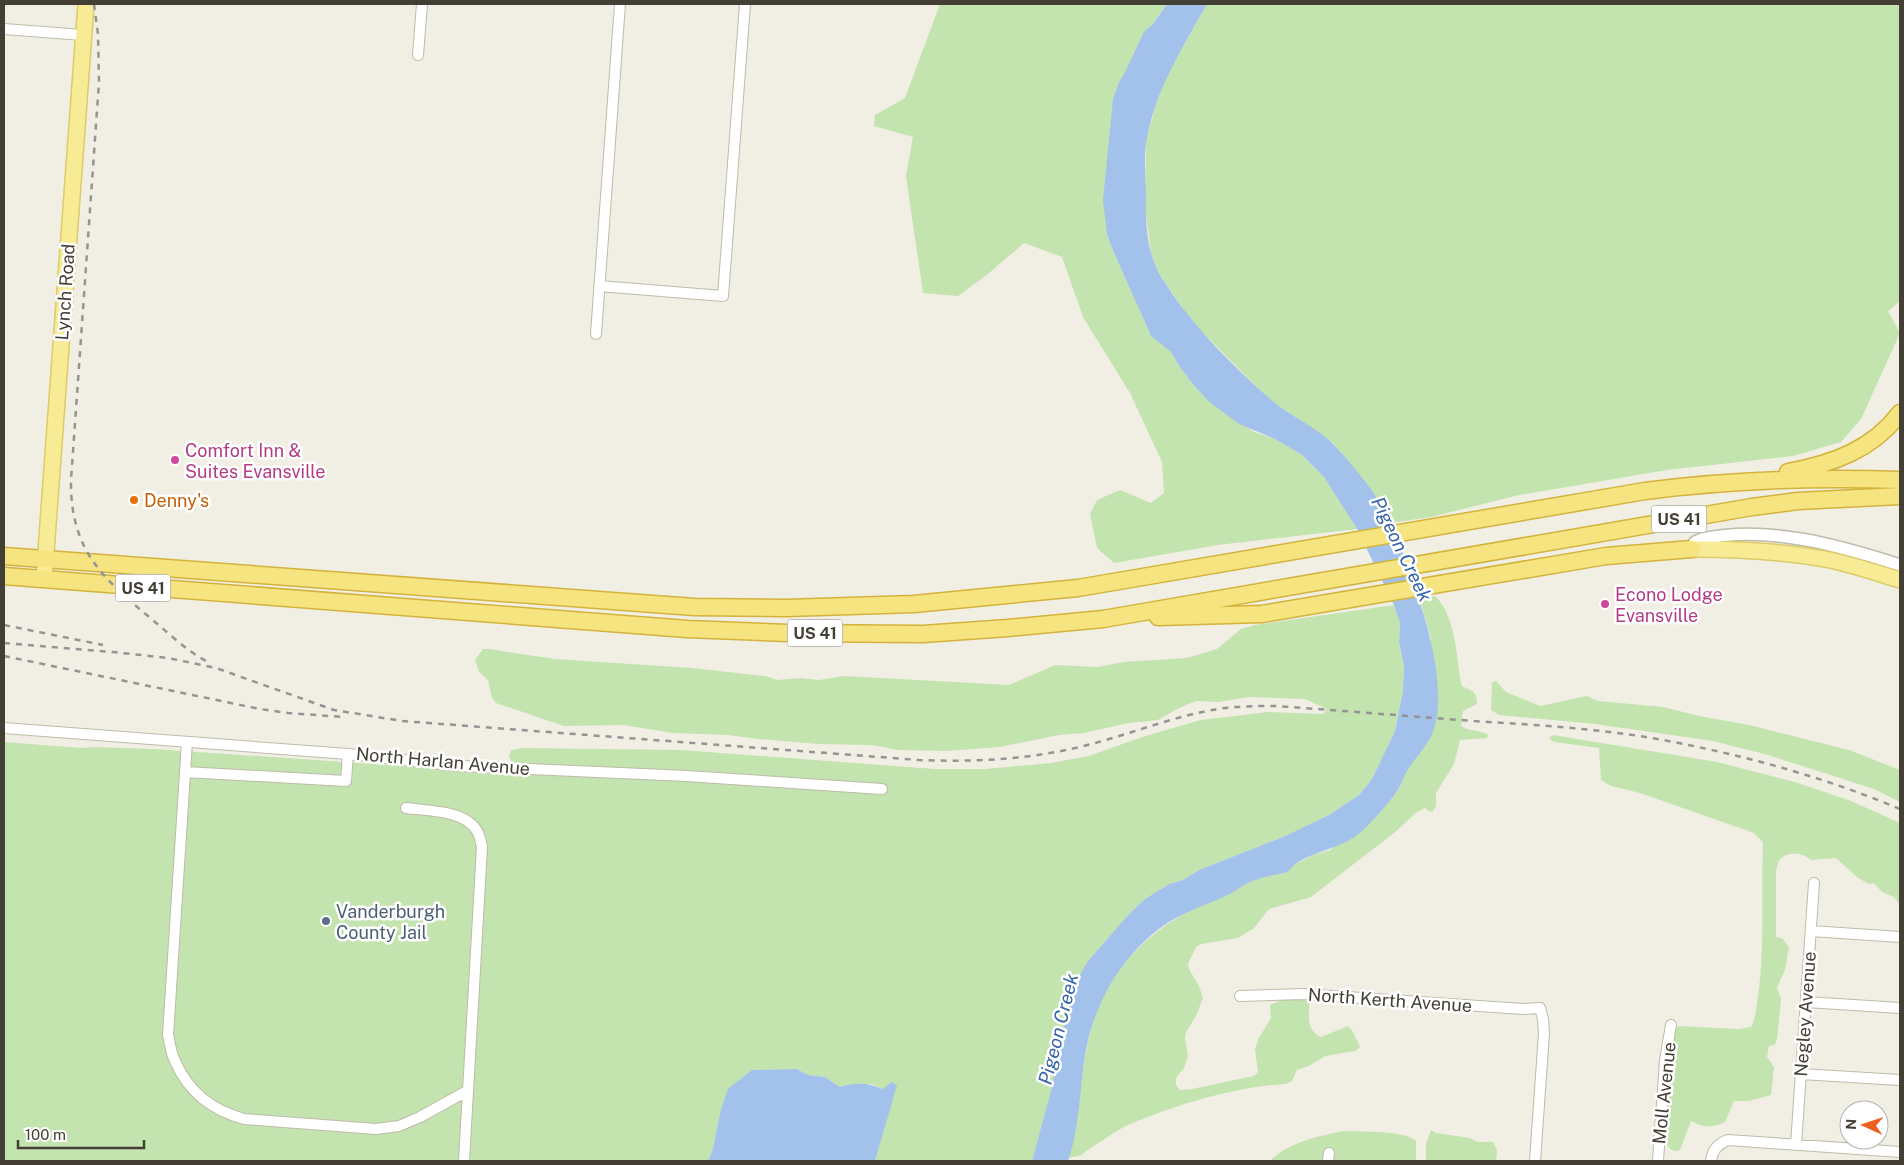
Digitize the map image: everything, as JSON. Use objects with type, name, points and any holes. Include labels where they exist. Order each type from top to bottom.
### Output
[{"type":"highway","points":[[1736,481],[1814,467],[1850,454],[1887,429],[1900,413]]},
{"type":"highway","name":"US 41","points":[[4,556],[646,604],[786,608],[914,604],[1029,594],[1124,581],[1645,491],[1736,481],[1900,480]]},
{"type":"highway","name":"US 41","points":[[4,576],[687,629],[923,634],[1104,619],[1458,556],[1778,503],[1900,496]]},
{"type":"highway","points":[[1104,619],[1262,614],[1606,556],[1692,549]]},
{"type":"main road","name":"Lynch Road","points":[[44,579],[86,4]]},
{"type":"main road","points":[[1692,549],[1786,553],[1829,560],[1900,580]]},
{"type":"street","points":[[418,55],[422,4]]},
{"type":"street","points":[[596,334],[620,4]]},
{"type":"street","points":[[599,286],[723,296],[745,4]]},
{"type":"street","points":[[4,29],[83,35]]},
{"type":"street","points":[[1692,549],[1698,540],[1748,534],[1843,548],[1900,565]]},
{"type":"street","name":"North Harlan Avenue","points":[[4,728],[348,754],[460,766],[687,776],[882,789]]},
{"type":"street","points":[[187,742],[168,1035],[174,1060],[189,1086],[206,1101],[226,1114],[244,1119],[376,1129],[399,1126],[468,1091]]},
{"type":"street","points":[[185,772],[346,781],[348,754]]},
{"type":"street","points":[[406,808],[452,813],[477,830],[482,847],[464,1161]]},
{"type":"street","name":"Negley Avenue","points":[[1796,1145],[1814,883]]},
{"type":"street","points":[[1811,931],[1900,937]]},
{"type":"street","name":"North Kerth Avenue","points":[[1240,996],[1303,994],[1523,1009],[1540,1008],[1544,1033],[1535,1161]]},
{"type":"street","points":[[1806,1002],[1900,1008]]},
{"type":"street","name":"Moll Avenue","points":[[1658,1161],[1665,1060],[1671,1025]]},
{"type":"street","points":[[1801,1074],[1900,1080]]},
{"type":"street","points":[[1711,1161],[1712,1153],[1715,1149],[1728,1140],[1900,1152]]},
{"type":"green space","points":[[940,4],[1167,4],[1144,33],[1119,82],[1107,223],[1107,234],[1111,246],[1151,336],[1171,352],[1179,366],[1208,401],[1254,432],[1275,439],[1302,455],[1324,477],[1357,529],[1218,545],[1114,563],[1097,548],[1090,514],[1097,500],[1120,490],[1151,503],[1164,493],[1162,462],[1130,393],[1083,317],[1062,257],[1024,243],[988,274],[958,296],[923,293],[906,176],[913,137],[874,126],[875,115],[905,98]]},
{"type":"green space","points":[[1207,4],[1900,4],[1900,301],[1888,311],[1900,333],[1861,419],[1841,442],[1793,456],[1667,470],[1519,495],[1431,517],[1391,523],[1372,491],[1334,444],[1269,399],[1201,331],[1186,313],[1157,270],[1151,252],[1145,208],[1146,141],[1166,77]]},
{"type":"green space","points":[[1435,596],[1442,604],[1451,625],[1461,684],[1474,692],[1476,697],[1477,704],[1463,711],[1461,726],[1485,733],[1488,735],[1487,738],[1460,740],[1454,764],[1436,793],[1436,806],[1433,811],[1430,812],[1425,808],[1417,812],[1394,833],[1311,897],[1269,909],[1254,928],[1238,938],[1201,944],[1196,947],[1188,964],[1203,998],[1196,1016],[1186,1032],[1188,1056],[1184,1068],[1176,1078],[1176,1085],[1180,1090],[1192,1089],[1254,1076],[1258,1072],[1255,1049],[1271,1018],[1270,1005],[1286,998],[1310,999],[1309,1021],[1312,1030],[1316,1034],[1321,1037],[1348,1026],[1360,1047],[1355,1051],[1325,1056],[1309,1066],[1297,1070],[1292,1081],[1286,1084],[1226,1093],[1163,1111],[1126,1126],[1082,1155],[1069,1158],[1085,1056],[1093,1023],[1109,985],[1134,953],[1165,926],[1182,915],[1203,904],[1231,894],[1252,881],[1288,872],[1292,866],[1313,855],[1330,850],[1393,797],[1401,785],[1405,772],[1426,744],[1431,638],[1420,600]]},
{"type":"green space","points":[[1394,605],[1400,623],[1399,642],[1404,666],[1403,691],[1395,731],[1372,779],[1359,795],[1329,815],[1285,836],[1199,870],[1183,880],[1169,884],[1145,899],[1129,914],[1088,961],[1032,1161],[875,1161],[896,1085],[883,1089],[872,1084],[840,1087],[825,1077],[808,1075],[797,1069],[752,1070],[720,1113],[713,1149],[708,1161],[4,1161],[4,742],[82,748],[153,749],[506,773],[511,762],[509,756],[511,750],[523,748],[681,750],[935,769],[985,769],[1051,763],[1089,756],[1142,737],[1201,720],[1268,712],[1323,714],[1327,709],[1305,699],[1250,697],[1219,702],[1196,701],[1158,720],[1129,723],[1000,747],[946,751],[899,750],[871,745],[818,744],[728,735],[673,733],[623,725],[564,726],[496,703],[492,698],[488,680],[479,672],[475,660],[483,649],[489,649],[555,659],[691,668],[765,676],[777,680],[801,678],[819,680],[844,676],[1009,685],[1055,665],[1098,667],[1123,662],[1187,658],[1217,649],[1241,629],[1254,625]]},
{"type":"green space","points":[[1496,681],[1506,692],[1540,706],[1587,696],[1598,701],[1663,707],[1749,725],[1849,750],[1900,770],[1900,802],[1874,789],[1768,755],[1713,741],[1595,724],[1499,715],[1491,710],[1492,682]]},
{"type":"green space","points":[[1553,735],[1717,762],[1798,783],[1851,801],[1900,823],[1900,905],[1894,897],[1882,892],[1874,883],[1869,884],[1858,878],[1836,858],[1811,860],[1803,855],[1791,854],[1779,860],[1776,871],[1776,937],[1782,938],[1789,947],[1785,970],[1777,987],[1781,999],[1777,1039],[1775,1045],[1769,1046],[1767,1057],[1774,1067],[1771,1095],[1749,1101],[1734,1101],[1725,1122],[1720,1124],[1708,1126],[1691,1121],[1680,1150],[1674,1151],[1669,1148],[1662,1137],[1669,1048],[1678,1026],[1739,1029],[1751,1027],[1754,1020],[1761,959],[1763,842],[1754,833],[1640,793],[1611,786],[1601,780],[1599,748],[1554,742],[1549,738]]},
{"type":"green space","points":[[1431,1130],[1436,1133],[1470,1138],[1478,1142],[1493,1142],[1497,1150],[1496,1161],[1426,1161],[1426,1144]]},
{"type":"green space","points":[[1344,1131],[1393,1133],[1410,1137],[1416,1141],[1416,1161],[1270,1161],[1295,1144]]},
{"type":"water","points":[[1167,4],[1207,4],[1171,69],[1157,102],[1147,138],[1145,160],[1147,234],[1154,261],[1171,292],[1216,347],[1241,373],[1276,404],[1329,440],[1351,463],[1373,492],[1388,519],[1401,549],[1426,622],[1438,685],[1437,716],[1429,740],[1408,769],[1395,793],[1373,820],[1357,835],[1301,860],[1288,872],[1268,876],[1245,884],[1228,895],[1178,917],[1149,937],[1136,950],[1114,978],[1105,994],[1092,1028],[1084,1059],[1078,1118],[1068,1161],[1032,1161],[1051,1091],[1067,1011],[1078,978],[1088,961],[1129,914],[1145,899],[1169,884],[1183,880],[1199,870],[1285,836],[1329,815],[1359,795],[1372,779],[1395,731],[1403,691],[1404,666],[1399,642],[1400,623],[1394,605],[1357,529],[1324,477],[1302,455],[1275,439],[1239,424],[1208,401],[1179,366],[1171,352],[1151,336],[1111,246],[1107,234],[1103,200],[1113,99],[1119,82],[1144,32],[1153,24]]},
{"type":"water","points":[[797,1069],[808,1075],[825,1077],[840,1087],[862,1084],[883,1089],[892,1082],[897,1085],[875,1161],[708,1161],[713,1149],[720,1113],[728,1089],[752,1070]]},
{"type":"railway","points":[[94,4],[98,34],[99,82],[71,480],[72,505],[77,527],[84,545],[106,577],[120,592],[181,644],[210,663]]},
{"type":"railway","points":[[4,625],[103,645]]},
{"type":"railway","points":[[4,643],[168,658],[216,668],[334,710],[402,721],[919,760],[993,760],[1030,756],[1085,746],[1194,714],[1244,706],[1276,706],[1567,728],[1646,737],[1743,757],[1807,775],[1900,809]]},
{"type":"railway","points":[[4,656],[260,709],[343,717]]},
{"type":"place","name":"Comfort Inn & Suites Evansville","points":[[175,460]]},
{"type":"place","name":"Denny's","points":[[134,500]]},
{"type":"place","name":"Econo Lodge Evansville","points":[[1605,604]]},
{"type":"place","name":"Vanderburgh County Jail","points":[[326,921]]},
{"type":"water label","name":"Pigeon Creek","points":[[1402,549]]},
{"type":"water label","name":"Pigeon Creek","points":[[1058,1029]]}]
